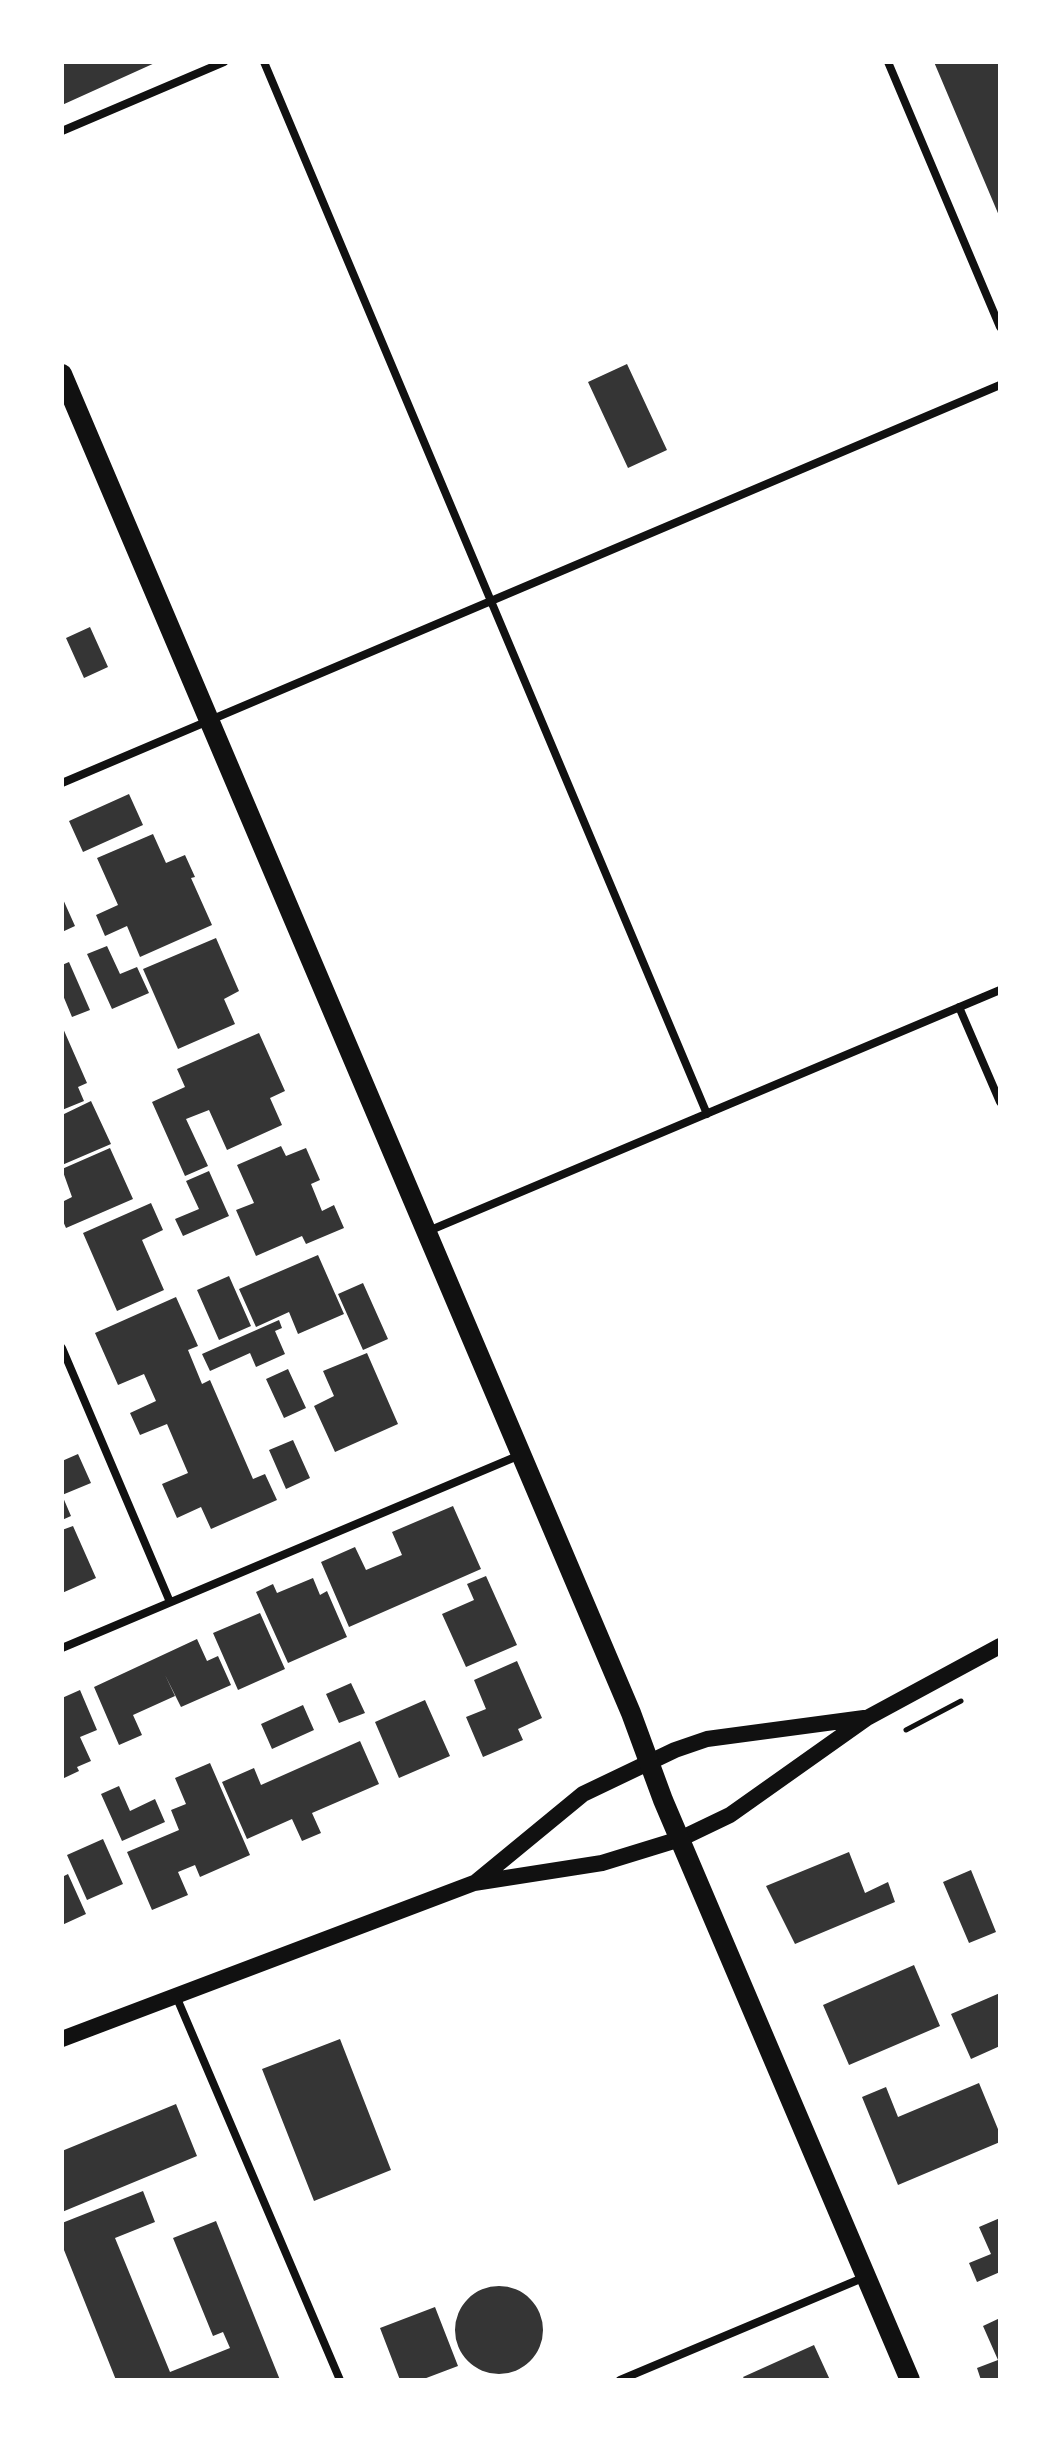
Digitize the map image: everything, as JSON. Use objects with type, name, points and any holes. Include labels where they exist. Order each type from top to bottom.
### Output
[{"type":"main road","points":[[62,374],[211,719],[910,2380]]},
{"type":"main road","points":[[62,2039],[474,1883],[602,1863],[680,1839],[730,1815],[867,1718],[1000,1646]]},
{"type":"main road","points":[[474,1883],[583,1794],[650,1761],[707,1739],[867,1718]]},
{"type":"street","points":[[62,131],[224,62]]},
{"type":"street","points":[[264,62],[707,1114]]},
{"type":"street","points":[[888,62],[1000,327]]},
{"type":"street","points":[[62,783],[1000,385]]},
{"type":"street","points":[[425,1232],[1000,990]]},
{"type":"street","points":[[959,1007],[1000,1102]]},
{"type":"street","points":[[62,1348],[170,1602]]},
{"type":"street","points":[[62,1648],[521,1455]]},
{"type":"street","points":[[176,1996],[340,2380]]},
{"type":"street","points":[[620,2380],[866,2276]]},
{"type":"building","points":[[62,62],[157,62],[62,105]]},
{"type":"building","points":[[934,62],[1000,62],[1000,218]]},
{"type":"building","points":[[627,364],[667,450],[628,468],[588,382]]},
{"type":"building","points":[[90,627],[108,667],[84,678],[66,638]]},
{"type":"building","points":[[129,794],[143,825],[83,852],[69,821]]},
{"type":"building","points":[[153,834],[166,863],[185,855],[195,877],[191,878],[212,925],[140,957],[127,926],[105,936],[96,915],[118,905],[97,858]]},
{"type":"building","points":[[62,897],[75,926],[62,932]]},
{"type":"building","points":[[216,938],[239,991],[224,999],[235,1024],[178,1049],[143,969]]},
{"type":"building","points":[[107,946],[120,974],[137,967],[149,993],[112,1009],[87,954]]},
{"type":"building","points":[[69,962],[90,1010],[72,1017],[62,993],[62,965]]},
{"type":"building","points":[[62,1026],[87,1083],[78,1087],[84,1101],[62,1110]]},
{"type":"building","points":[[259,1033],[285,1091],[270,1098],[282,1125],[227,1150],[209,1110],[186,1119],[208,1166],[185,1176],[152,1102],[185,1087],[177,1069]]},
{"type":"building","points":[[91,1101],[111,1144],[62,1165],[62,1115]]},
{"type":"building","points":[[281,1146],[286,1156],[306,1148],[320,1180],[311,1184],[322,1211],[334,1205],[344,1228],[306,1244],[302,1236],[256,1256],[236,1210],[254,1203],[237,1165]]},
{"type":"building","points":[[110,1148],[133,1199],[66,1228],[62,1219],[62,1202],[72,1197],[62,1169]]},
{"type":"building","points":[[209,1171],[229,1216],[183,1236],[175,1219],[199,1209],[186,1181]]},
{"type":"building","points":[[151,1203],[163,1230],[142,1240],[164,1290],[117,1311],[83,1233]]},
{"type":"building","points":[[318,1255],[344,1314],[298,1334],[289,1312],[256,1327],[239,1289]]},
{"type":"building","points":[[229,1276],[251,1326],[219,1340],[197,1290]]},
{"type":"building","points":[[363,1283],[388,1339],[363,1350],[338,1294]]},
{"type":"building","points":[[176,1297],[198,1346],[188,1350],[202,1384],[210,1380],[253,1479],[265,1474],[277,1500],[211,1529],[201,1507],[177,1518],[162,1484],[188,1473],[167,1424],[140,1435],[130,1413],[156,1401],[144,1374],[118,1385],[95,1333]]},
{"type":"building","points":[[279,1320],[282,1328],[275,1331],[285,1354],[256,1367],[250,1353],[210,1371],[202,1354]]},
{"type":"building","points":[[367,1353],[398,1424],[335,1452],[314,1406],[334,1396],[323,1371]]},
{"type":"building","points":[[288,1369],[306,1408],[284,1418],[266,1379]]},
{"type":"building","points":[[293,1440],[310,1478],[286,1489],[269,1450]]},
{"type":"building","points":[[78,1454],[91,1483],[62,1495],[62,1461]]},
{"type":"building","points":[[62,1495],[71,1516],[62,1520]]},
{"type":"building","points":[[453,1506],[481,1569],[349,1627],[321,1562],[355,1547],[366,1570],[402,1555],[392,1532]]},
{"type":"building","points":[[73,1526],[96,1578],[62,1593],[62,1530]]},
{"type":"building","points":[[486,1576],[517,1645],[466,1667],[442,1614],[474,1600],[467,1584]]},
{"type":"building","points":[[313,1578],[320,1595],[327,1591],[347,1637],[288,1663],[256,1592],[273,1584],[277,1593]]},
{"type":"building","points":[[260,1613],[285,1669],[238,1690],[213,1633]]},
{"type":"building","points":[[197,1639],[207,1661],[218,1656],[231,1685],[181,1707],[165,1675],[175,1696],[133,1715],[142,1735],[119,1745],[94,1687]]},
{"type":"building","points":[[517,1661],[542,1718],[518,1729],[523,1740],[483,1757],[466,1717],[486,1709],[474,1680]]},
{"type":"building","points":[[351,1683],[365,1713],[339,1723],[326,1694]]},
{"type":"building","points":[[80,1690],[97,1730],[80,1737],[91,1761],[62,1779],[62,1698]]},
{"type":"building","points":[[425,1700],[450,1756],[399,1778],[375,1722]]},
{"type":"building","points":[[303,1705],[314,1730],[272,1749],[261,1724]]},
{"type":"building","points":[[360,1741],[379,1784],[312,1813],[321,1833],[302,1841],[292,1819],[247,1839],[222,1782],[254,1768],[261,1785]]},
{"type":"building","points":[[210,1763],[250,1855],[200,1877],[195,1865],[178,1872],[188,1895],[152,1910],[127,1852],[179,1830],[171,1810],[186,1804],[175,1778]]},
{"type":"building","points":[[119,1786],[130,1811],[155,1799],[165,1822],[122,1841],[101,1794]]},
{"type":"building","points":[[103,1839],[123,1884],[87,1900],[67,1855]]},
{"type":"building","points":[[849,1852],[865,1893],[888,1882],[895,1902],[795,1944],[766,1886]]},
{"type":"building","points":[[971,1870],[996,1932],[969,1943],[943,1882]]},
{"type":"building","points":[[68,1874],[86,1914],[62,1925],[62,1877]]},
{"type":"building","points":[[914,1965],[940,2026],[849,2065],[823,2005]]},
{"type":"building","points":[[1000,1993],[1000,2046],[971,2059],[951,2014]]},
{"type":"building","points":[[340,2039],[391,2170],[314,2201],[262,2069]]},
{"type":"building","points":[[979,2083],[1000,2134],[1000,2142],[898,2185],[862,2097],[886,2087],[898,2117]]},
{"type":"building","points":[[176,2104],[197,2156],[62,2212],[62,2151]]},
{"type":"building","points":[[143,2191],[155,2222],[115,2238],[170,2372],[230,2348],[223,2332],[213,2336],[173,2238],[216,2221],[280,2380],[116,2380],[62,2245],[62,2223]]},
{"type":"building","points":[[1000,2218],[1000,2272],[977,2282],[969,2263],[991,2254],[979,2227]]},
{"type":"building","points":[[499,2286],[516,2290],[530,2299],[539,2313],[543,2330],[539,2347],[530,2361],[516,2370],[499,2374],[482,2370],[468,2361],[459,2347],[455,2330],[459,2313],[468,2299],[482,2290]]},
{"type":"building","points":[[435,2307],[458,2366],[421,2380],[400,2380],[380,2328]]},
{"type":"building","points":[[1000,2318],[1000,2380],[981,2380],[977,2368],[998,2360],[983,2326]]},
{"type":"building","points":[[814,2345],[830,2380],[745,2380],[743,2377]]}]
